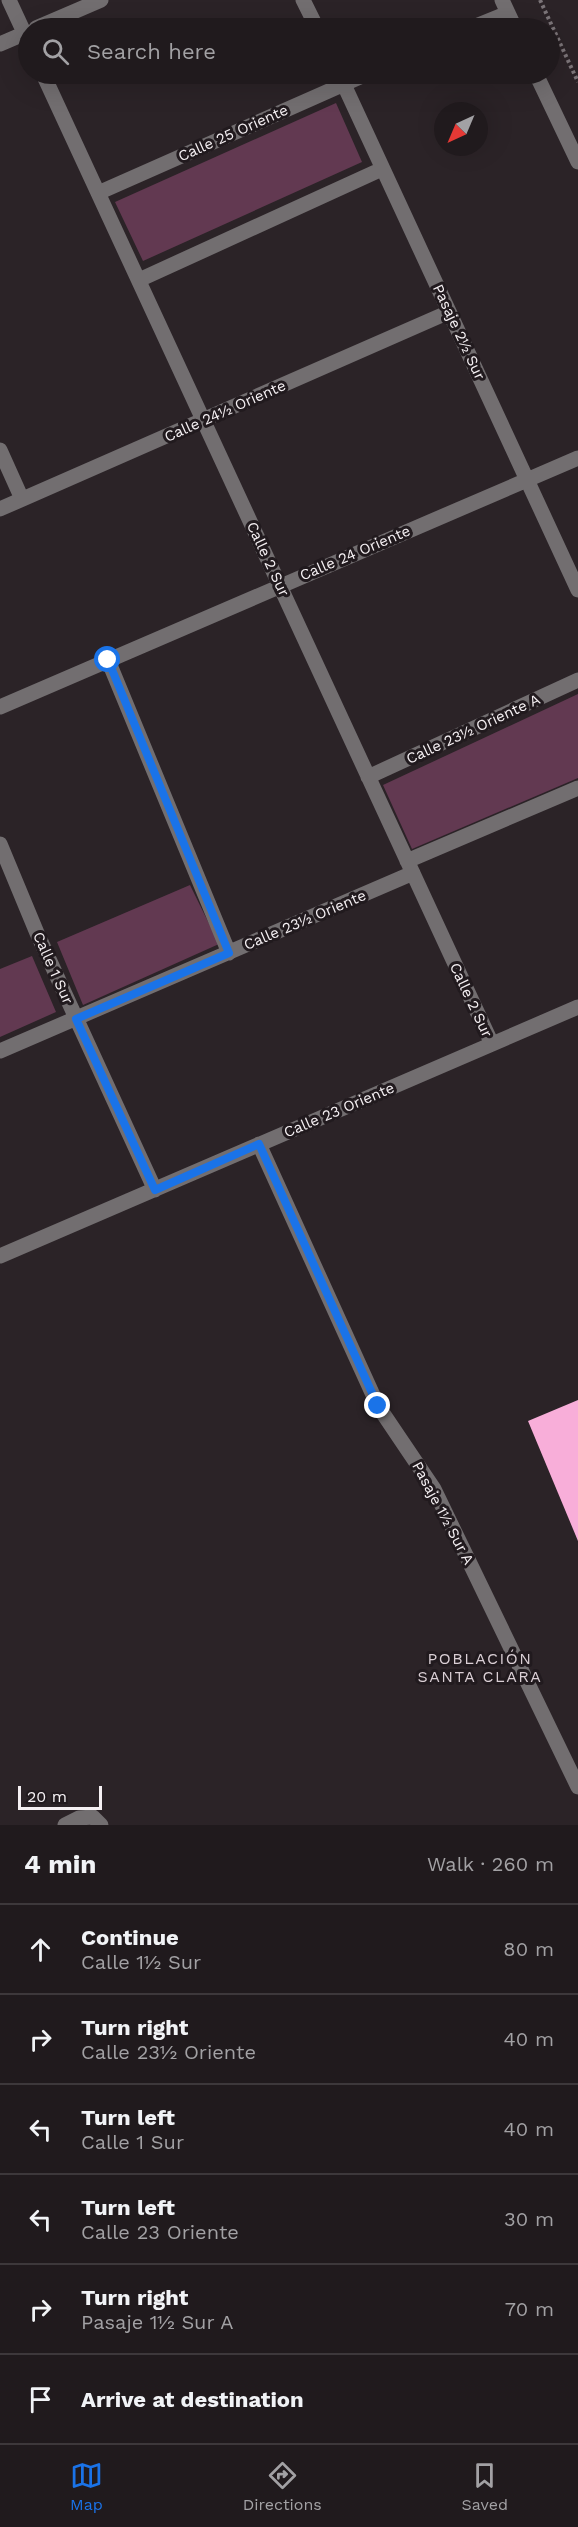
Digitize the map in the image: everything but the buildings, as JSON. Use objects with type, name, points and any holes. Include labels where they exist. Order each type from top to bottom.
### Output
[{"type":"street","points":[[9,0],[20,18]]},
{"type":"street","points":[[63,18],[101,0]]},
{"type":"street","points":[[303,0],[312,18]]},
{"type":"street","points":[[486,18],[505,6]]},
{"type":"street","points":[[0,44],[18,38]]},
{"type":"street","name":"Calle 2 Sur","points":[[48,84],[492,1044]]},
{"type":"street","name":"Calle 25 Oriente","points":[[98,193],[328,84]]},
{"type":"street","name":"Pasaje 2½ Sur","points":[[344,84],[578,590]]},
{"type":"street","points":[[541,84],[578,162]]},
{"type":"street","points":[[139,280],[382,169]]},
{"type":"street","name":"Calle 24½ Oriente","points":[[0,509],[449,312]]},
{"type":"street","points":[[0,450],[22,500]]},
{"type":"street","name":"Calle 24 Oriente","points":[[0,707],[578,458]]},
{"type":"street","points":[[108,660],[229,953]]},
{"type":"street","name":"Calle 23½ Oriente A","points":[[368,777],[578,680]]},
{"type":"street","points":[[410,867],[578,788]]},
{"type":"street","name":"Calle 1 Sur","points":[[0,844],[76,1019],[155,1190]]},
{"type":"street","name":"Calle 23½ Oriente","points":[[0,1052],[229,953],[410,867]]},
{"type":"street","name":"Calle 23 Oriente","points":[[0,1256],[578,1007]]},
{"type":"street","name":"Pasaje 1½ Sur A","points":[[259,1144],[378,1406],[434,1489],[578,1787]]},
{"type":"street","points":[[65,1825],[79,1818],[93,1817],[101,1825]]},
{"type":"path","points":[[540,0],[548,18]]},
{"type":"path","points":[[560,43],[578,82]]},
{"type":"shaded area","points":[[336,103],[362,162],[143,261],[115,202]]},
{"type":"shaded area","points":[[578,694],[578,778],[412,849],[383,785]]},
{"type":"shaded area","points":[[190,885],[219,944],[83,1005],[57,942]]},
{"type":"shaded area","points":[[32,956],[56,1012],[0,1037],[0,969]]},
{"type":"district","name":"POBLACIÓN SANTA CLARA","points":[[480,1667]]},
{"type":"route","points":[[108,660],[229,953],[76,1019],[155,1190],[259,1144],[378,1406]]}]
